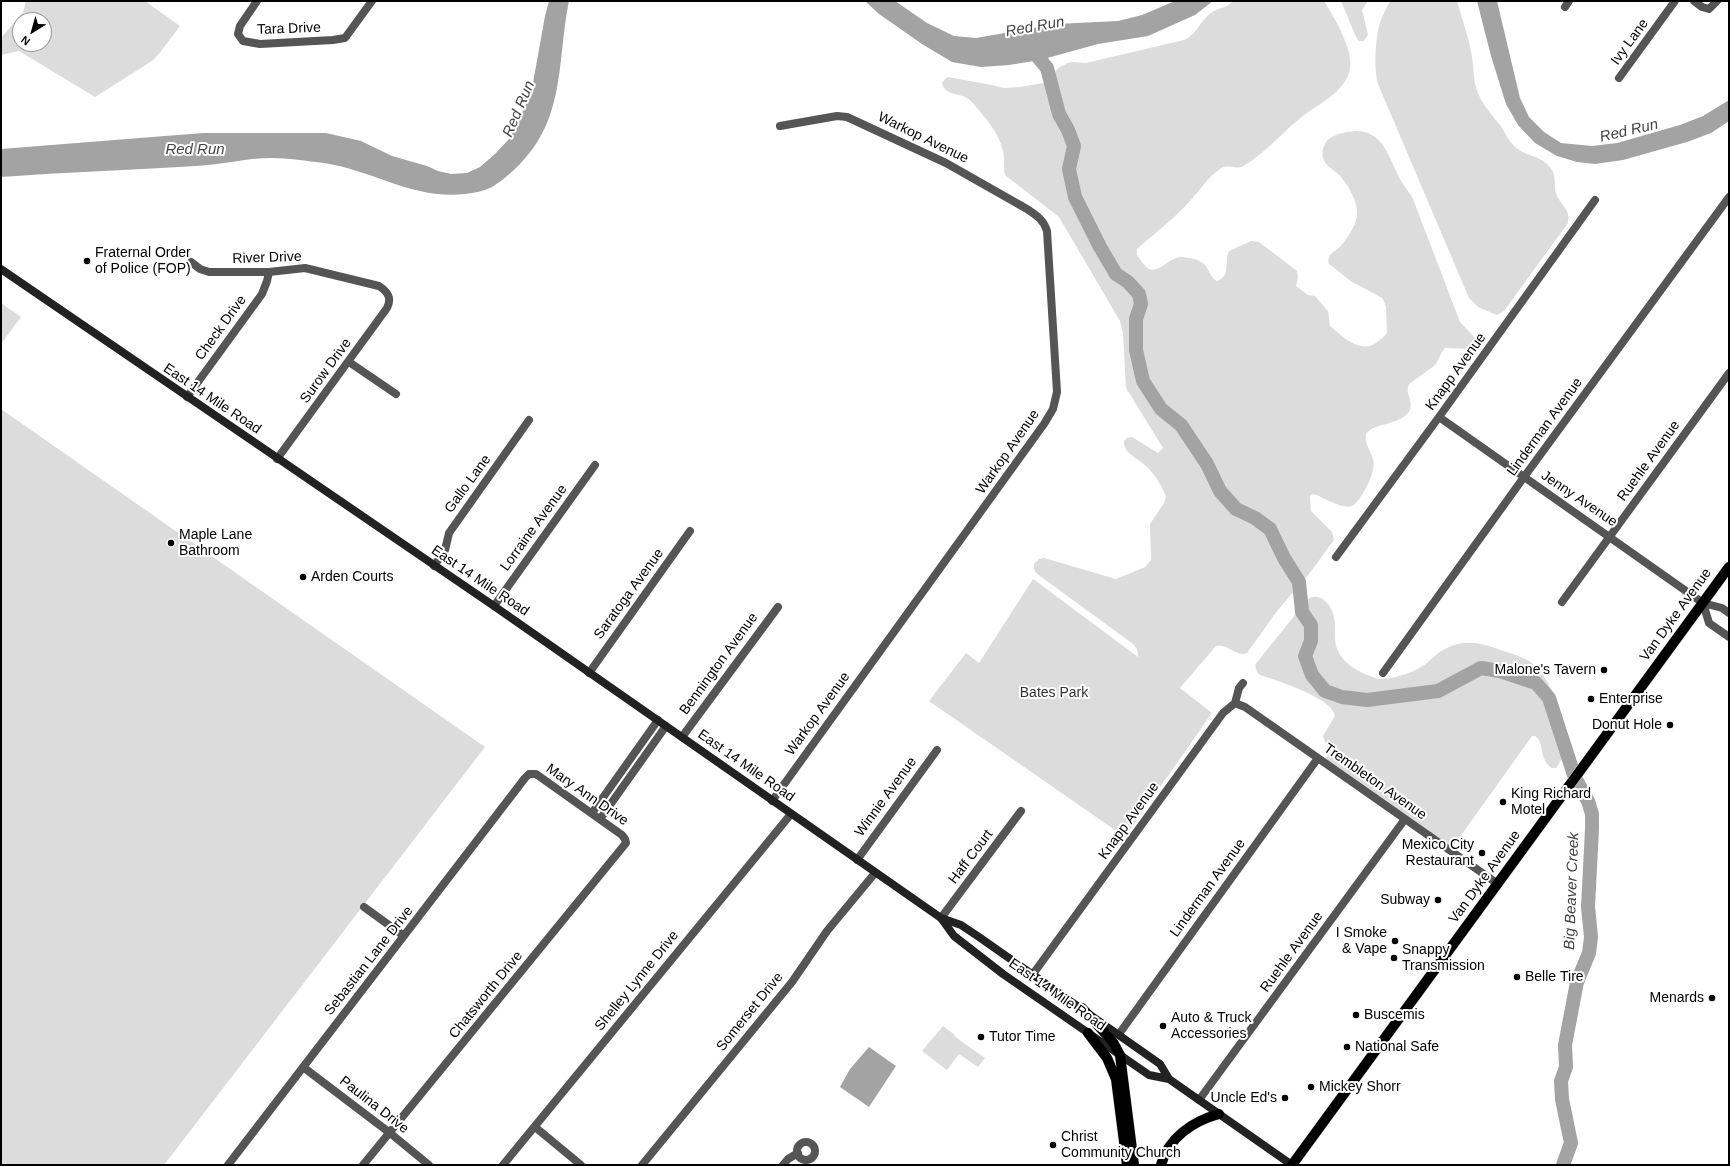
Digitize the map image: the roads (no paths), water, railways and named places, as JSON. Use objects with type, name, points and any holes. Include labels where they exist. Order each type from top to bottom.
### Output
[{"type":"main road","name":"East 14 Mile Road","points":[[1,269],[187,398],[494,606],[875,873],[941,918],[961,925],[1033,974],[1160,1064],[1169,1079]]},
{"type":"main road","name":"Van Dyke Avenue","points":[[1292,1165],[1729,567]]},
{"type":"main road","name":"East 14 Mile Road","points":[[941,918],[954,936],[1025,990],[1149,1075],[1169,1079],[1292,1165]]},
{"type":"main road","points":[[1082,1008],[1113,1042],[1120,1055],[1134,1165]]},
{"type":"main road","points":[[1088,1033],[1107,1058],[1116,1079],[1127,1165]]},
{"type":"main road","points":[[1161,1165],[1169,1146],[1178,1136],[1199,1120],[1219,1114]]},
{"type":"street","name":"Tara Drive","points":[[257,1],[240,26],[238,34],[243,41],[260,44],[333,40],[344,38],[372,1]]},
{"type":"street","name":"Ivy Lane","points":[[1619,78],[1675,1]]},
{"type":"street","points":[[1694,1],[1702,8],[1709,9],[1717,1]]},
{"type":"street","name":"Warkop Avenue","points":[[772,801],[1044,424],[1053,409],[1057,392],[1047,231],[1045,223],[1038,216],[946,163],[847,117],[837,116],[780,126]]},
{"type":"street","name":"Linderman Avenue","points":[[1383,673],[1729,196]]},
{"type":"street","name":"Knapp Avenue","points":[[1336,557],[1595,200]]},
{"type":"street","name":"River Drive","points":[[191,262],[200,269],[209,272],[268,272],[297,268],[312,270],[379,286],[389,296]]},
{"type":"street","name":"Check Drive","points":[[187,398],[262,294],[267,281],[268,272]]},
{"type":"street","name":"Surow Drive","points":[[277,459],[387,308],[389,296]]},
{"type":"street","points":[[349,362],[396,394]]},
{"type":"street","name":"Ruehle Avenue","points":[[1562,602],[1729,373]]},
{"type":"street","name":"Jenny Avenue","points":[[1439,417],[1610,536],[1703,603]]},
{"type":"street","name":"Gallo Lane","points":[[434,566],[445,550],[449,533],[529,420]]},
{"type":"street","name":"Lorraine Avenue","points":[[494,606],[595,465]]},
{"type":"street","name":"Saratoga Avenue","points":[[589,673],[690,531]]},
{"type":"street","points":[[1703,603],[1722,608],[1729,613]]},
{"type":"street","points":[[1703,603],[1709,623],[1729,638]]},
{"type":"street","name":"Bennington Avenue","points":[[682,737],[778,607]]},
{"type":"street","name":"Knapp Avenue","points":[[1033,974],[1224,713],[1235,703],[1239,688],[1243,683]]},
{"type":"street","name":"Trembleton Avenue","points":[[1235,703],[1245,707],[1498,884]]},
{"type":"street","points":[[592,814],[658,720]]},
{"type":"street","points":[[600,819],[666,726]]},
{"type":"street","name":"Winnie Avenue","points":[[857,860],[937,750]]},
{"type":"street","name":"Linderman Avenue","points":[[1119,1034],[1318,758]]},
{"type":"street","name":"Mary Ann Drive","points":[[531,774],[538,776],[600,819],[622,835],[626,841]]},
{"type":"street","name":"Sebastian Lane Drive","points":[[228,1165],[525,778],[531,774]]},
{"type":"street","name":"Haff Court","points":[[941,918],[1021,811]]},
{"type":"street","name":"Shelley Lynne Drive","points":[[503,1165],[791,814]]},
{"type":"street","name":"Ruehle Avenue","points":[[1199,1100],[1405,819]]},
{"type":"street","name":"Chatsworth Drive","points":[[363,1165],[624,847],[626,841]]},
{"type":"street","name":"Somerset Drive","points":[[642,1165],[792,982],[827,931],[875,873]]},
{"type":"street","points":[[364,907],[404,936]]},
{"type":"street","name":"Paulina Drive","points":[[303,1066],[429,1165]]},
{"type":"street","points":[[535,1127],[581,1165]]},
{"type":"street","points":[[783,1165],[788,1158],[798,1153]]},
{"type":"water","name":"Red Run","points":[[549,1],[569,1],[553,107],[535,146],[520,164],[510,173],[496,185],[486,190],[465,194],[446,195],[428,193],[342,167],[324,163],[277,158],[262,158],[205,165],[1,177],[1,149],[203,133],[326,133],[361,141],[392,156],[427,166],[438,171],[451,174],[467,173],[480,167],[510,138],[531,94]]},
{"type":"water","name":"Red Run","points":[[865,1],[895,1],[927,23],[954,36],[976,38],[1056,24],[1118,21],[1142,15],[1175,1],[1213,1],[1195,15],[1148,36],[1098,44],[1040,60],[1009,65],[981,67],[952,62],[922,44],[879,14]]},
{"type":"water","name":"Red Run","points":[[1477,1],[1497,1],[1520,98],[1529,117],[1544,132],[1561,143],[1592,146],[1617,143],[1680,125],[1703,116],[1729,100],[1729,121],[1711,133],[1687,142],[1623,160],[1595,164],[1577,162],[1557,156],[1535,143],[1518,125],[1506,104],[1491,56]]},
{"type":"water","points":[[869,1047],[896,1066],[869,1107],[840,1087],[850,1069]]},
{"type":"waterway","name":"Big Beaver Creek","points":[[1029,46],[1047,68],[1059,114],[1068,130],[1074,146],[1069,169],[1075,197],[1100,247],[1116,274],[1128,282],[1139,294],[1141,304],[1136,319],[1136,350],[1143,381],[1161,409],[1181,425],[1207,464],[1220,491],[1236,509],[1255,518],[1270,529],[1284,558],[1299,582],[1302,612],[1311,625],[1311,641],[1305,656],[1312,675],[1325,691],[1342,697],[1367,700],[1438,691],[1481,668],[1500,671],[1536,683],[1549,698],[1575,778],[1588,801],[1592,814],[1588,907],[1591,937],[1589,953],[1577,982],[1565,1045],[1566,1067],[1561,1081],[1562,1099],[1571,1143],[1563,1165]]},
{"type":"place","name":"Fraternal Order of Police (FOP)","points":[[87,261]]},
{"type":"place","name":"Maple Lane Bathroom","points":[[171,543]]},
{"type":"place","name":"Arden Courts","points":[[303,577]]},
{"type":"place","name":"Malone's Tavern","points":[[1604,670]]},
{"type":"place","name":"Enterprise","points":[[1591,699]]},
{"type":"place","name":"Donut Hole","points":[[1670,725]]},
{"type":"place","name":"King Richard Motel","points":[[1503,802]]},
{"type":"place","name":"Mexico City Restaurant","points":[[1482,853]]},
{"type":"place","name":"Subway","points":[[1438,900]]},
{"type":"place","name":"I Smoke & Vape","points":[[1395,941]]},
{"type":"place","name":"Snappy Transmission","points":[[1394,958]]},
{"type":"place","name":"Belle Tire","points":[[1517,977]]},
{"type":"place","name":"Menards","points":[[1712,998]]},
{"type":"place","name":"Buscemis","points":[[1356,1015]]},
{"type":"place","name":"Auto & Truck Accessories","points":[[1163,1026]]},
{"type":"place","name":"Tutor Time","points":[[981,1037]]},
{"type":"place","name":"National Safe","points":[[1347,1047]]},
{"type":"place","name":"Mickey Shorr","points":[[1311,1087]]},
{"type":"place","name":"Uncle Ed's","points":[[1285,1098]]},
{"type":"place","name":"Christ Community Church","points":[[1053,1145]]},
{"type":"park label","name":"Bates Park","points":[[1054,693]]}]
